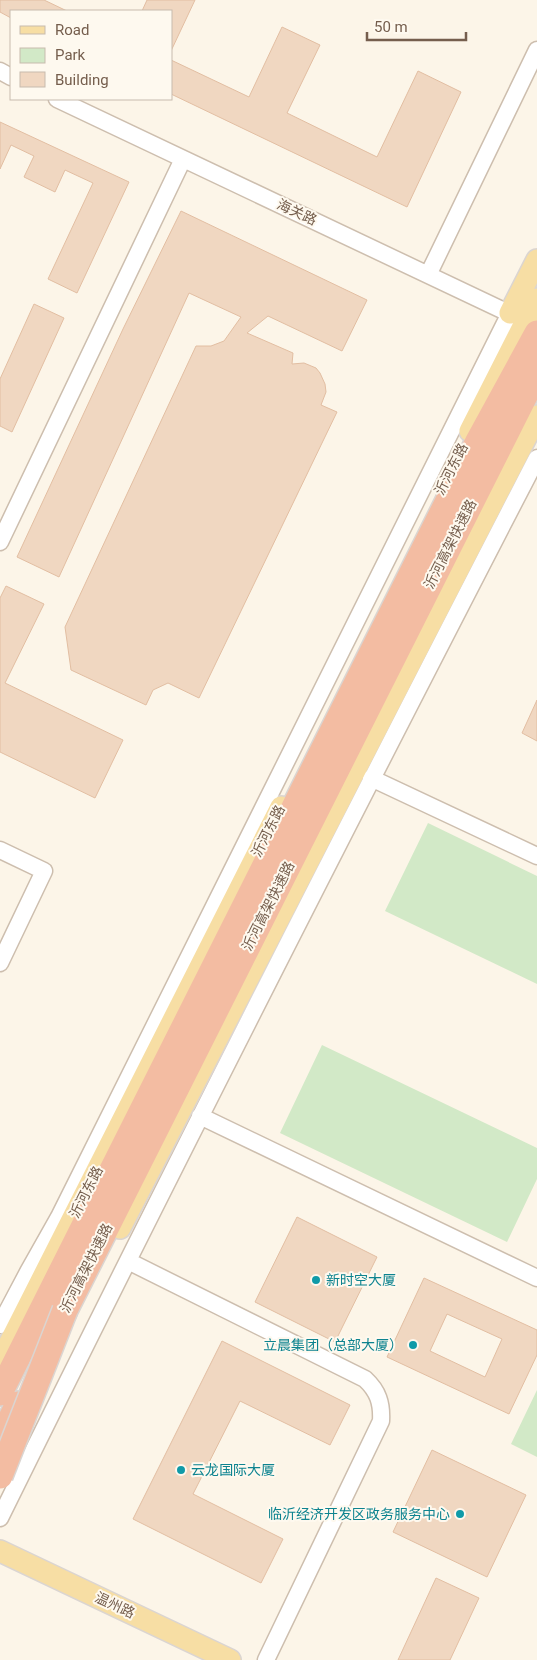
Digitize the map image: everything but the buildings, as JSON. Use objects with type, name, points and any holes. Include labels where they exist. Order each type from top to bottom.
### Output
[{"type":"highway","name":"沂河高架快速路","points":[[0,1440],[56,1304],[477,443],[527,323]]},
{"type":"highway","name":"沂河高架快速路","points":[[0,1393],[56,1304],[537,372]]},
{"type":"highway","points":[[0,1375],[56,1304]]},
{"type":"highway","points":[[0,1476],[56,1304]]},
{"type":"main road","points":[[527,323],[537,260]]},
{"type":"main road","name":"沂河东路","points":[[0,1362],[527,323],[537,299]]},
{"type":"main road","points":[[0,1462],[537,416]]},
{"type":"main road","points":[[75,1185],[103,1158]]},
{"type":"main road","name":"温州路","points":[[0,1550],[230,1660]]},
{"type":"street","points":[[429,273],[537,50]]},
{"type":"street","name":"海关路","points":[[59,100],[429,273],[527,323]]},
{"type":"street","points":[[0,542],[183,159]]},
{"type":"street","points":[[0,1325],[527,323]]},
{"type":"street","points":[[0,1518],[94,1327],[371,778],[537,458]]},
{"type":"street","points":[[371,778],[537,856]]},
{"type":"street","points":[[0,850],[44,871],[0,963]]},
{"type":"street","points":[[200,1116],[537,1278]]},
{"type":"street","points":[[128,1261],[365,1379],[373,1386],[379,1397],[382,1408],[381,1421],[266,1660]]},
{"type":"green space","points":[[428,823],[537,876],[537,984],[385,911]]},
{"type":"green space","points":[[322,1045],[537,1148],[537,1179],[507,1242],[280,1133]]},
{"type":"green space","points":[[537,1390],[537,1457],[511,1444]]},
{"type":"place","name":"新时空大厦","points":[[316,1280]]},
{"type":"place","name":"立晨集团（总部大厦）","points":[[413,1345]]},
{"type":"place","name":"云龙国际大厦","points":[[181,1470]]},
{"type":"place","name":"临沂经济开发区政务服务中心","points":[[460,1514]]}]
